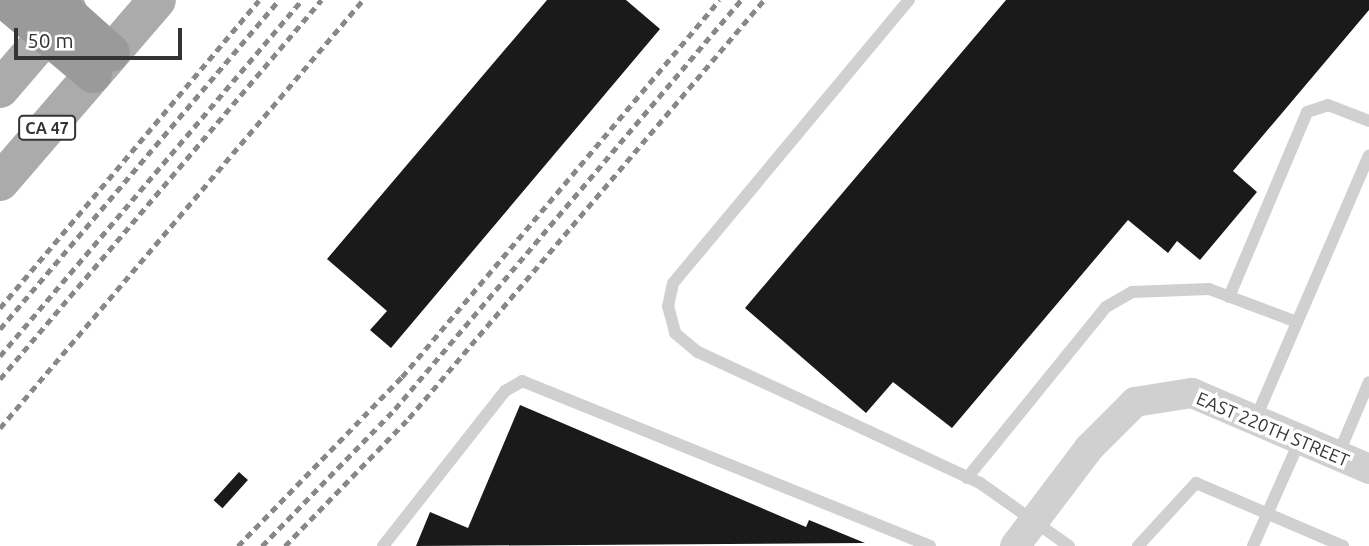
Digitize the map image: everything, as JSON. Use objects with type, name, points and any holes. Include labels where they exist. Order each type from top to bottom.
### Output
[{"type":"highway","points":[[5,0],[60,12],[102,63]]},
{"type":"main road","name":"CA 47","points":[[0,182],[157,0]]},
{"type":"main road","points":[[0,89],[60,12]]},
{"type":"street","name":"EAST 220TH STREET","points":[[1035,519],[1089,448],[1135,401],[1192,393],[1369,469]]},
{"type":"street","points":[[1015,546],[1035,519]]},
{"type":"lane","points":[[908,0],[740,196],[673,283],[668,306],[675,333],[698,352],[967,478],[1035,519],[1069,546]]},
{"type":"lane","points":[[1229,297],[1307,112],[1328,105],[1369,121]]},
{"type":"lane","points":[[1255,420],[1369,155]]},
{"type":"lane","points":[[967,478],[1106,307],[1132,292],[1175,287],[1229,297],[1297,321]]},
{"type":"lane","points":[[383,546],[505,391],[522,381],[930,546]]},
{"type":"lane","points":[[1338,456],[1369,382]]},
{"type":"lane","points":[[1253,546],[1300,440]]},
{"type":"lane","points":[[1138,546],[1196,484],[1343,546]]},
{"type":"lane","points":[[889,546],[895,532]]},
{"type":"building","points":[[547,0],[626,0],[660,29],[391,348],[370,330],[387,311],[327,259]]},
{"type":"building","points":[[1006,0],[1369,0],[1369,10],[1233,171],[1257,192],[1200,260],[1177,241],[1168,253],[1128,220],[952,428],[893,382],[866,413],[745,308]]},
{"type":"building","points":[[520,405],[806,527],[809,520],[865,543],[416,546],[430,512],[468,528]]},
{"type":"building","points":[[239,472],[248,480],[222,508],[214,500]]},
{"type":"railway","points":[[0,308],[259,0]]},
{"type":"railway","points":[[0,329],[279,0]]},
{"type":"railway","points":[[0,356],[302,0]]},
{"type":"railway","points":[[0,379],[321,0]]},
{"type":"railway","points":[[0,428],[363,0]]},
{"type":"railway","points":[[238,546],[402,377],[720,0]]},
{"type":"railway","points":[[262,546],[395,409],[741,0]]},
{"type":"railway","points":[[285,546],[409,418],[764,0]]}]
